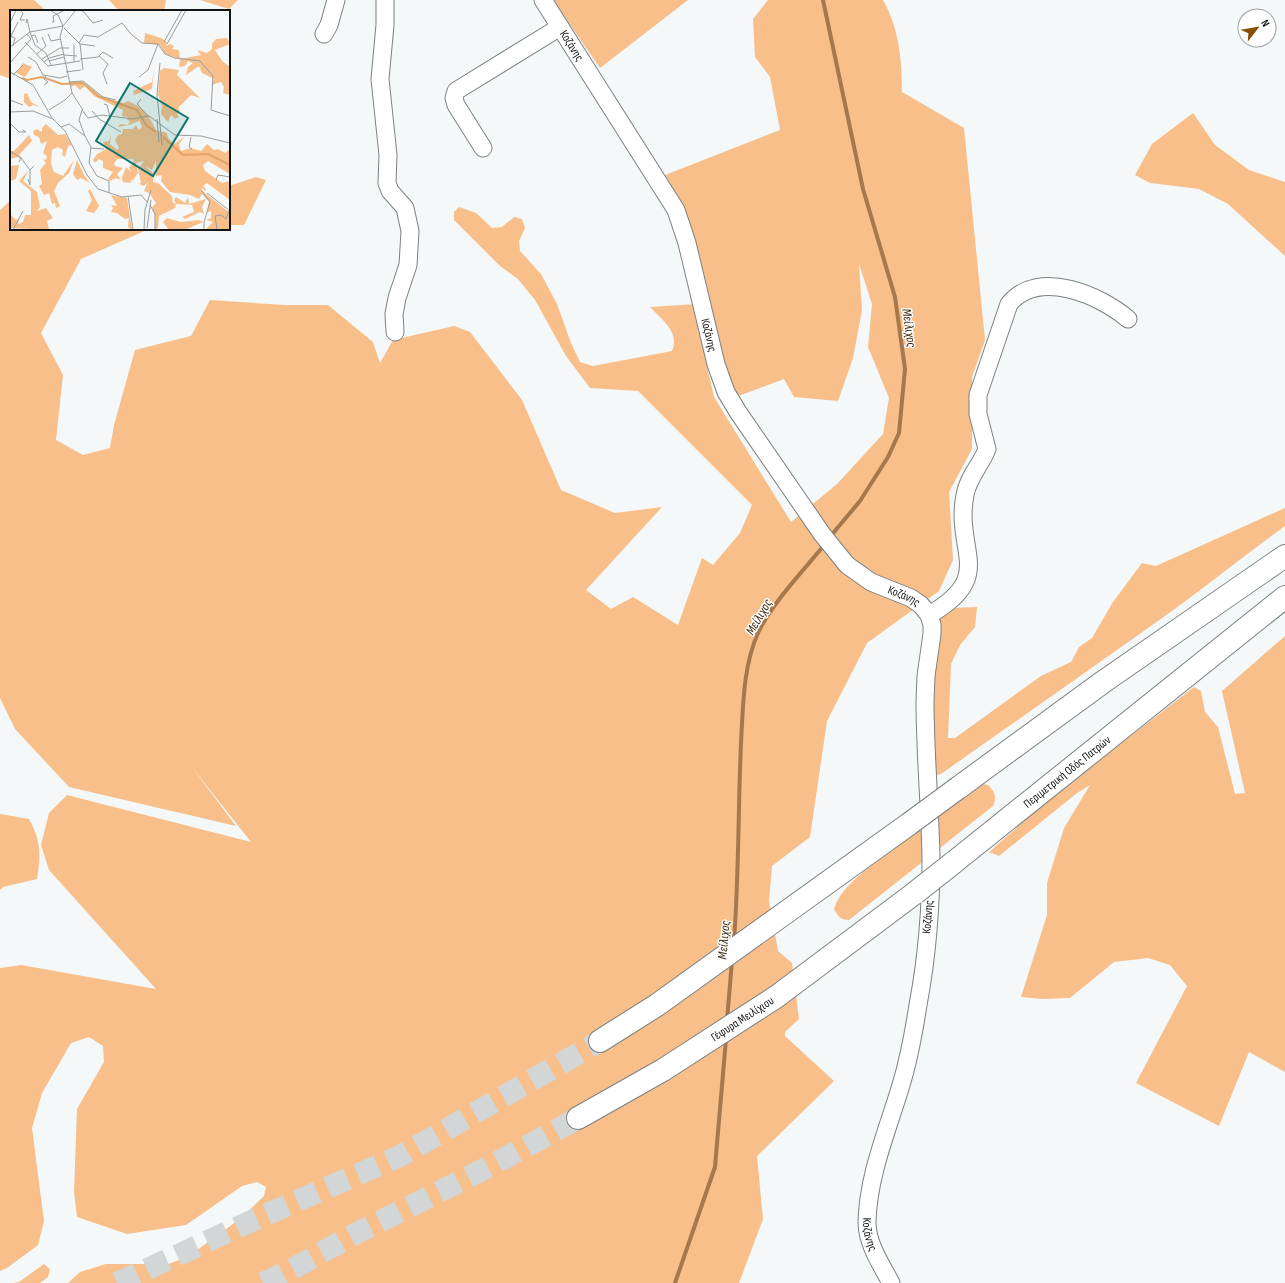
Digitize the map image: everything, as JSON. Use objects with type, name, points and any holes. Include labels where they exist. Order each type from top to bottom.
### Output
[{"type":"highway","points":[[600,1041],[628,1024],[697,977],[1103,682],[1285,556]]},
{"type":"highway","name":"Περιμετρική Οδός Πατρών","points":[[848,944],[953,863],[1285,597]]},
{"type":"highway","name":"Γέφυρα Μειλίχιου","points":[[578,1118],[632,1088],[718,1036],[776,997],[848,944]]},
{"type":"street","points":[[324,34],[329,25],[336,0]]},
{"type":"street","points":[[385,0],[385,25],[380,79],[388,154],[387,183],[390,191],[405,208],[410,231],[408,265],[397,298],[394,314],[395,332]]},
{"type":"street","name":"Κοζάνης","points":[[543,0],[676,210],[687,244],[716,364],[726,392],[753,435],[810,517],[852,570],[871,582],[911,598],[921,605],[929,615],[932,625],[926,676],[925,701],[930,839],[930,909],[923,975],[914,1032],[902,1083],[870,1188],[867,1223],[869,1236],[878,1260],[891,1283]]},
{"type":"street","points":[[483,148],[456,105],[454,98],[456,92],[560,27]]},
{"type":"street","points":[[929,615],[947,604],[964,584],[969,571],[969,557],[964,532],[965,495],[973,472],[987,449],[978,414],[978,395],[1009,304],[1019,294],[1032,289],[1058,287],[1089,296],[1116,308],[1128,318]]},
{"type":"shaded area","points":[[0,0],[34,0],[45,10],[10,10],[10,79],[0,75]]},
{"type":"shaded area","points":[[109,0],[166,0],[164,10],[118,10]]},
{"type":"shaded area","points":[[200,0],[238,0],[229,9]]},
{"type":"shaded area","points":[[553,0],[688,0],[600,68]]},
{"type":"shaded area","points":[[768,0],[883,0],[893,22],[896,33],[900,56],[902,92],[964,128],[985,340],[972,377],[972,449],[949,492],[953,560],[939,591],[867,643],[827,721],[810,837],[772,866],[769,901],[778,951],[792,963],[799,1019],[785,1032],[785,1036],[834,1081],[757,1156],[763,1219],[739,1283],[68,1283],[80,1272],[106,1264],[169,1264],[189,1256],[241,1218],[264,1196],[266,1187],[257,1182],[242,1186],[186,1225],[127,1234],[77,1217],[74,1192],[77,1109],[104,1062],[103,1046],[89,1037],[71,1043],[42,1093],[32,1128],[44,1221],[38,1245],[7,1268],[0,1271],[0,968],[21,965],[156,989],[49,870],[41,845],[49,813],[67,795],[251,842],[191,766],[236,826],[69,787],[15,729],[0,698],[0,210],[10,201],[10,230],[147,230],[81,259],[41,333],[63,375],[56,440],[83,455],[110,448],[114,425],[135,350],[191,336],[210,300],[284,305],[328,305],[373,342],[380,363],[393,340],[454,326],[470,332],[522,400],[561,490],[615,513],[662,507],[586,590],[611,609],[633,597],[678,625],[702,558],[713,565],[740,533],[752,505],[638,391],[590,388],[566,356],[535,300],[518,279],[500,266],[454,220],[454,212],[459,207],[476,213],[492,228],[502,227],[514,217],[522,219],[525,228],[519,241],[520,251],[541,274],[557,304],[571,343],[580,362],[593,366],[672,351],[674,338],[672,332],[650,307],[697,304],[708,371],[714,397],[791,522],[837,484],[883,434],[889,398],[868,347],[872,304],[859,264],[862,310],[853,358],[838,401],[794,397],[784,379],[733,398],[680,203],[665,175],[780,130],[770,77],[755,57],[753,19]]},
{"type":"shaded area","points":[[1193,113],[1215,145],[1249,170],[1285,182],[1285,256],[1228,204],[1199,189],[1150,183],[1135,175],[1152,144]]},
{"type":"shaded area","points":[[256,177],[266,180],[244,225],[230,225],[230,186]]},
{"type":"shaded area","points":[[1285,508],[1285,526],[1190,598],[1117,650],[941,774],[933,776],[930,735],[938,619],[951,608],[977,607],[975,627],[960,645],[951,664],[948,738],[955,738],[1041,676],[1071,662],[1079,647],[1092,638],[1113,602],[1142,563],[1156,566]]},
{"type":"shaded area","points":[[1285,636],[1285,1072],[1249,1052],[1219,1126],[1136,1083],[1187,986],[1170,965],[1148,958],[1114,962],[1070,998],[1042,999],[1021,997],[1047,915],[1047,883],[1064,828],[1090,785],[1077,793],[999,856],[989,852],[1051,798],[1194,687],[1201,691],[1205,712],[1218,727],[1235,794],[1245,793],[1222,691]]},
{"type":"shaded area","points":[[983,784],[988,785],[994,792],[995,800],[993,806],[849,920],[838,916],[834,909],[836,903],[846,889],[863,872]]},
{"type":"shaded area","points":[[0,814],[29,819],[38,841],[39,863],[37,879],[3,887],[0,890]]},
{"type":"shaded area","points":[[44,1264],[50,1269],[48,1277],[40,1283],[13,1283],[19,1282]]},
{"type":"waterway","name":"Μείλιχος","points":[[823,0],[863,189],[895,297],[905,369],[899,433],[888,457],[860,501],[829,538]]},
{"type":"waterway","name":"Μείλιχος","points":[[734,940],[737,891],[742,716],[749,659],[758,633],[771,610],[825,544]]},
{"type":"waterway","name":"Μείλιχος","points":[[727,1020],[732,961]]},
{"type":"waterway","name":"Μείλιχος","points":[[675,1283],[715,1167],[726,1039]]},
{"type":"tunnel","points":[[117,1283],[258,1218],[400,1156],[600,1041]]},
{"type":"tunnel","points":[[263,1283],[289,1271],[363,1230],[498,1162],[578,1118]]}]
